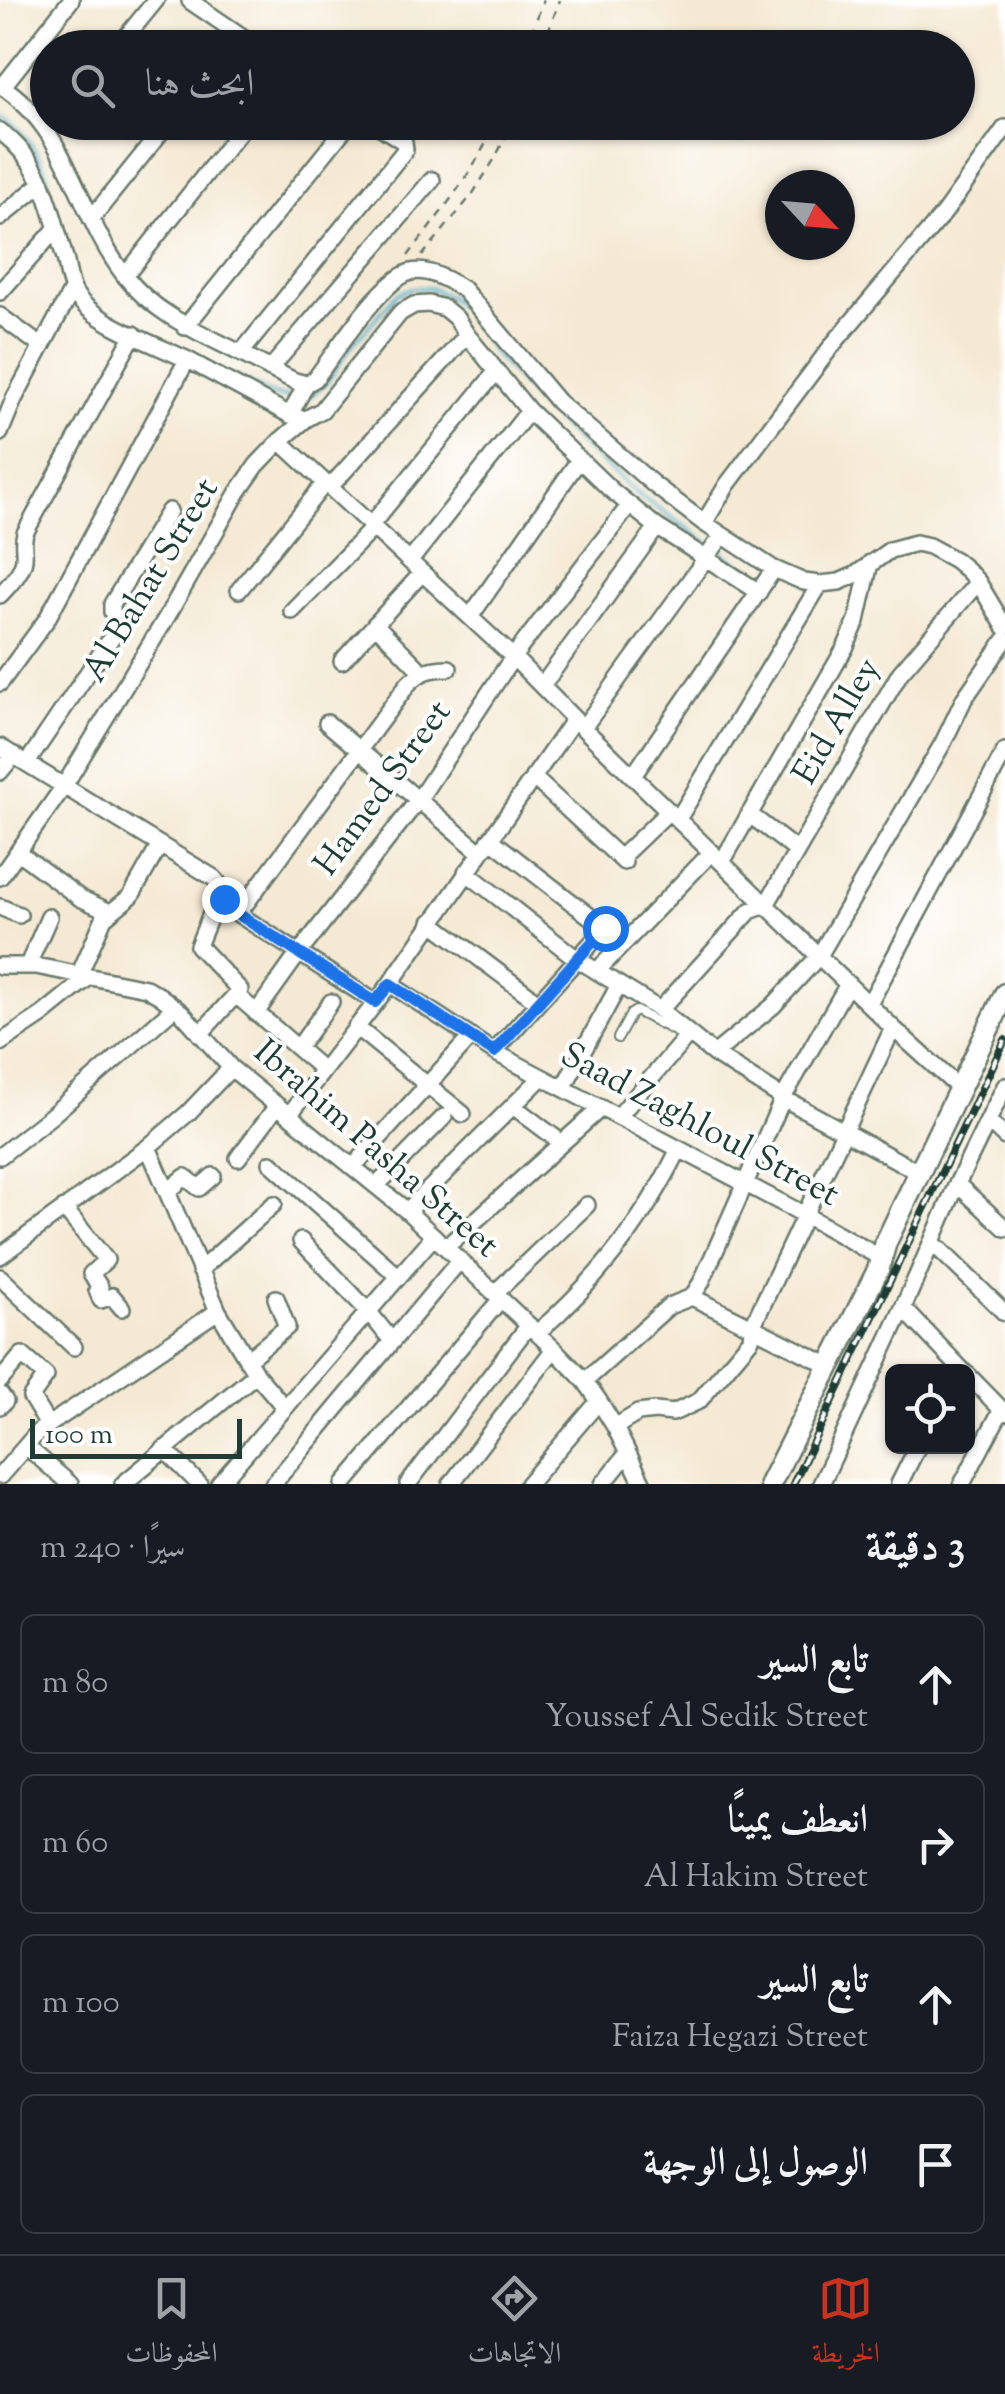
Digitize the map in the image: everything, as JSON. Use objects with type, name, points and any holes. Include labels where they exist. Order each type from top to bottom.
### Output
[{"type":"main road","points":[[757,1484],[880,1248],[1005,994]]},
{"type":"main road","points":[[770,1484],[878,1270],[880,1248]]},
{"type":"street","points":[[47,30],[72,0]]},
{"type":"street","points":[[132,30],[156,0]]},
{"type":"street","points":[[190,1],[223,30]]},
{"type":"street","points":[[30,51],[1,86],[30,107]]},
{"type":"street","points":[[704,522],[834,343],[944,213],[1005,128]]},
{"type":"street","points":[[0,131],[27,156],[42,183],[72,290],[82,304],[96,315],[298,418],[306,384]]},
{"type":"street","points":[[57,140],[91,219],[125,276],[152,304],[185,327],[306,384],[315,379],[383,289],[405,268],[432,273],[463,289],[558,402],[653,484],[774,569],[804,582],[838,582],[890,550],[916,544],[929,546],[955,560],[978,582],[1005,628]]},
{"type":"street","points":[[91,219],[155,140]]},
{"type":"street","points":[[125,276],[234,140]]},
{"type":"street","points":[[185,327],[336,140]]},
{"type":"street","points":[[241,353],[405,150],[401,140]]},
{"type":"street","points":[[0,156],[16,144]]},
{"type":"street","points":[[270,369],[432,180]]},
{"type":"street","points":[[0,218],[42,183]]},
{"type":"street","points":[[0,292],[55,230]]},
{"type":"street","points":[[0,433],[72,290]]},
{"type":"street","name":"Al Bahat Street","points":[[0,877],[64,786],[257,465],[298,418],[322,410],[400,312],[414,305],[444,308],[467,335]]},
{"type":"street","points":[[0,316],[41,346]]},
{"type":"street","points":[[0,595],[20,570],[25,533],[134,334]]},
{"type":"street","points":[[238,590],[328,485],[467,335],[529,411],[630,506],[759,592]]},
{"type":"street","points":[[0,683],[47,619],[187,360]]},
{"type":"street","points":[[292,611],[372,526],[496,372]]},
{"type":"street","points":[[0,390],[14,399]]},
{"type":"street","points":[[342,661],[375,624],[529,411]]},
{"type":"street","points":[[280,441],[513,656],[958,1088]]},
{"type":"street","points":[[470,616],[579,460]]},
{"type":"street","name":"Hamed Street","points":[[256,1013],[419,798],[513,656],[630,506]]},
{"type":"street","points":[[0,772],[118,628],[112,604],[169,512]]},
{"type":"street","points":[[542,686],[658,528]]},
{"type":"street","points":[[238,1158],[324,1070],[390,984],[533,777],[579,724],[722,536]]},
{"type":"street","points":[[597,971],[717,857],[749,814],[846,648],[865,592],[870,563]]},
{"type":"street","points":[[633,776],[774,569]]},
{"type":"street","name":"Eid Alley","points":[[766,905],[900,673],[978,582]]},
{"type":"street","points":[[533,777],[622,860],[673,815],[820,584]]},
{"type":"street","points":[[375,624],[422,672]]},
{"type":"street","points":[[714,1054],[773,1006],[819,956],[964,700],[1005,640]]},
{"type":"street","points":[[238,914],[408,684],[422,672],[450,668]]},
{"type":"street","points":[[327,723],[419,798],[605,928],[494,1052]]},
{"type":"street","points":[[869,1004],[1005,751]]},
{"type":"street","points":[[14,755],[214,878],[238,914],[375,1002]]},
{"type":"street","points":[[749,814],[797,851]]},
{"type":"street","points":[[0,1043],[42,1015],[84,976],[102,920],[132,895],[160,845]]},
{"type":"street","points":[[18,852],[80,898],[110,912]]},
{"type":"street","points":[[466,872],[577,958],[660,1010],[687,1036],[714,1054],[783,1098],[918,1172]]},
{"type":"street","points":[[200,1034],[239,988],[198,946],[221,889]]},
{"type":"street","points":[[660,1010],[750,911],[766,905]]},
{"type":"street","points":[[0,907],[19,915]]},
{"type":"street","points":[[28,965],[49,917]]},
{"type":"street","points":[[431,922],[538,1002]]},
{"type":"street","name":"Ibrahim Pasha Street","points":[[0,966],[28,965],[146,988],[175,1008],[231,1068],[407,1211],[554,1349],[585,1381],[616,1427],[643,1484]]},
{"type":"street","name":"Saad Zaghloul Street","points":[[390,984],[494,1052],[805,1215],[880,1248]]},
{"type":"street","points":[[585,1381],[669,1306],[692,1297],[783,1098],[848,984]]},
{"type":"street","points":[[563,1088],[619,985]]},
{"type":"street","points":[[236,996],[324,1070]]},
{"type":"street","points":[[298,1048],[332,1002]]},
{"type":"street","points":[[0,1156],[175,1008]]},
{"type":"street","points":[[356,1027],[464,1114]]},
{"type":"street","points":[[616,1427],[638,1414],[673,1413],[698,1402],[751,1340],[752,1327],[894,1028]]},
{"type":"street","points":[[618,1117],[687,1036]]},
{"type":"street","points":[[353,1167],[472,1037]]},
{"type":"street","points":[[0,1256],[148,1147],[231,1068]]},
{"type":"street","points":[[407,1211],[542,1077]]},
{"type":"street","points":[[820,1484],[1005,1086]]},
{"type":"street","points":[[513,1106],[562,1143]]},
{"type":"street","points":[[219,1484],[398,1276],[602,1108]]},
{"type":"street","points":[[376,1186],[444,1117]]},
{"type":"street","points":[[988,1121],[1005,1137]]},
{"type":"street","points":[[148,1147],[218,1311],[251,1367],[284,1408]]},
{"type":"street","points":[[408,1484],[533,1330],[576,1298],[610,1259],[641,1217],[679,1149]]},
{"type":"street","points":[[272,1163],[398,1276]]},
{"type":"street","points":[[167,1192],[185,1176],[199,1188],[213,1176]]},
{"type":"street","points":[[957,1184],[1005,1228]]},
{"type":"street","points":[[200,1270],[274,1204]]},
{"type":"street","points":[[344,1484],[498,1296],[586,1205]]},
{"type":"street","points":[[64,1208],[106,1260],[91,1274],[100,1287],[97,1290],[102,1300],[112,1296],[122,1308]]},
{"type":"street","points":[[301,1241],[392,1341]]},
{"type":"street","points":[[933,1242],[1005,1313]]},
{"type":"street","points":[[273,1484],[460,1260]]},
{"type":"street","points":[[0,1277],[74,1346]]},
{"type":"street","points":[[692,1297],[820,1361]]},
{"type":"street","points":[[124,1484],[251,1367],[287,1328],[276,1298]]},
{"type":"street","points":[[904,1308],[956,1364]]},
{"type":"street","points":[[0,1476],[48,1424],[218,1311]]},
{"type":"street","points":[[451,1484],[554,1349]]},
{"type":"street","points":[[0,1381],[22,1355],[46,1376],[31,1397],[48,1424]]},
{"type":"street","points":[[975,1384],[1000,1408]]},
{"type":"street","points":[[962,1484],[1000,1408],[1005,1384]]},
{"type":"street","points":[[0,1394],[5,1401],[0,1406]]},
{"type":"street","points":[[528,1484],[599,1402]]},
{"type":"street","points":[[26,1446],[70,1484]]},
{"type":"street","points":[[164,1449],[199,1484]]},
{"type":"street","points":[[603,1484],[628,1452]]},
{"type":"street","points":[[898,1484],[914,1454]]},
{"type":"lane","points":[[618,1038],[636,1010],[687,1036]]},
{"type":"path","points":[[533,30],[544,0]]},
{"type":"path","points":[[549,30],[560,0]]},
{"type":"path","points":[[405,268],[462,187],[488,140]]},
{"type":"path","points":[[405,268],[472,195],[503,140]]},
{"type":"waterway","points":[[0,115],[30,143],[48,180]]},
{"type":"waterway","points":[[305,399],[326,384],[351,346],[397,294],[412,288],[431,288],[464,310],[496,356],[559,424],[639,495],[708,543]]},
{"type":"waterway","points":[[83,293],[98,307]]},
{"type":"waterway","points":[[235,377],[273,395],[291,398]]},
{"type":"waterway","points":[[716,548],[749,571]]},
{"type":"railway","points":[[793,1484],[1005,1040]]},
{"type":"route","points":[[224,899],[238,914],[375,1002],[390,984],[494,1052],[605,928]]}]
